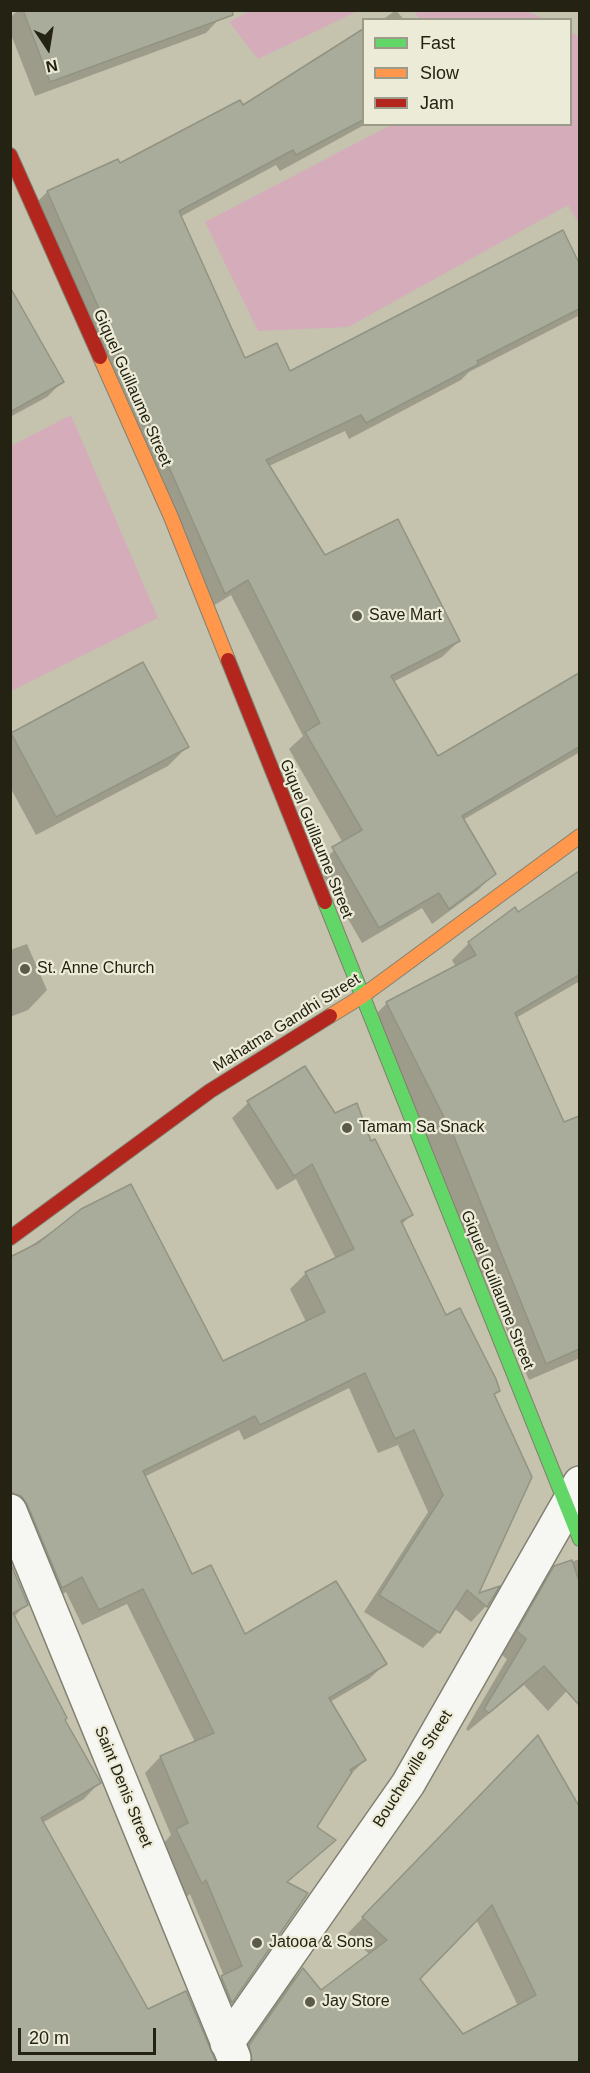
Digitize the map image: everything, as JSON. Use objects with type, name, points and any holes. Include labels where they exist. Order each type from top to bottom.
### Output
[{"type":"street","name":"Giquel Guillaume Street","points":[[10,155],[171,517],[361,997],[572,1494],[579,1539]]},
{"type":"street","name":"Mahatma Gandhi Street","points":[[10,1238],[210,1091],[361,997],[579,836]]},
{"type":"street","name":"Boucherville Street","points":[[231,2053],[408,1784],[572,1494]]},
{"type":"street","name":"Saint Denis Street","points":[[10,1511],[231,2053]]},
{"type":"shaded area","points":[[252,10],[358,11],[258,59],[229,22]]},
{"type":"shaded area","points":[[414,11],[526,11],[543,18],[419,18]]},
{"type":"shaded area","points":[[572,33],[580,37],[579,224],[568,205],[348,327],[258,331],[205,222],[389,126],[572,126]]},
{"type":"shaded area","points":[[71,415],[158,618],[11,691],[11,446]]},
{"type":"building","points":[[23,10],[232,10],[233,15],[50,82]]},
{"type":"building","points":[[362,30],[362,121],[296,155],[293,150],[179,211],[245,358],[277,343],[290,371],[563,230],[579,263],[579,309],[477,361],[479,364],[366,423],[361,415],[266,460],[325,555],[398,519],[460,641],[391,676],[438,756],[579,673],[579,747],[462,816],[496,874],[449,909],[439,893],[379,928],[332,847],[362,830],[305,732],[320,723],[248,580],[225,594],[47,191],[118,159],[120,163],[240,100],[243,105]]},
{"type":"building","points":[[10,287],[64,382],[10,412]]},
{"type":"building","points":[[143,662],[189,747],[56,817],[11,733]]},
{"type":"building","points":[[579,871],[579,975],[515,1013],[564,1122],[579,1116],[579,1349],[546,1364],[454,1137],[386,1002],[476,955],[468,942],[515,907],[518,912]]},
{"type":"building","points":[[305,1066],[335,1113],[357,1103],[371,1141],[375,1139],[413,1215],[401,1221],[446,1315],[460,1308],[496,1379],[500,1391],[494,1394],[532,1477],[479,1593],[500,1586],[487,1607],[467,1590],[440,1633],[379,1595],[443,1495],[414,1430],[395,1439],[365,1373],[260,1425],[255,1416],[143,1471],[192,1574],[211,1565],[245,1634],[336,1581],[387,1664],[329,1698],[366,1760],[350,1770],[352,1772],[317,1827],[336,1840],[287,1882],[308,1893],[232,2003],[221,1976],[242,1966],[206,1880],[202,1884],[176,1829],[188,1823],[160,1756],[214,1733],[143,1589],[99,1610],[82,1577],[62,1588],[27,1504],[21,1496],[10,1493],[10,1257],[38,1243],[81,1209],[131,1184],[223,1361],[325,1312],[305,1272],[354,1249],[312,1164],[294,1176],[247,1101]]},
{"type":"building","points":[[572,1560],[579,1581],[579,1705],[544,1666],[489,1713],[484,1709],[526,1639],[517,1631],[554,1566]]},
{"type":"building","points":[[10,1562],[28,1605],[13,1613],[67,1718],[65,1720],[101,1783],[41,1818],[148,2009],[186,1991],[216,2062],[10,2062]]},
{"type":"building","points":[[538,1735],[579,1806],[579,2062],[252,2062],[249,2045],[303,1968],[321,1990],[387,1940],[362,1917]],"holes":[[[492,1905],[536,1995],[463,2034],[420,1979]]]},
{"type":"traffic: fast","points":[[325,902],[580,1539]]},
{"type":"traffic: slow","points":[[100,357],[171,517],[228,660]]},
{"type":"traffic: slow","points":[[330,1016],[361,997],[580,836]]},
{"type":"traffic: jam","points":[[10,155],[100,357]]},
{"type":"traffic: jam","points":[[228,660],[325,902]]},
{"type":"traffic: jam","points":[[10,1238],[210,1091],[330,1016]]},
{"type":"place","name":"Save Mart","points":[[357,616]]},
{"type":"place","name":"St. Anne Church","points":[[25,969]]},
{"type":"place","name":"Tamam Sa Snack","points":[[347,1128]]},
{"type":"place","name":"Jatooa & Sons","points":[[257,1943]]},
{"type":"place","name":"Jay Store","points":[[310,2002]]}]
